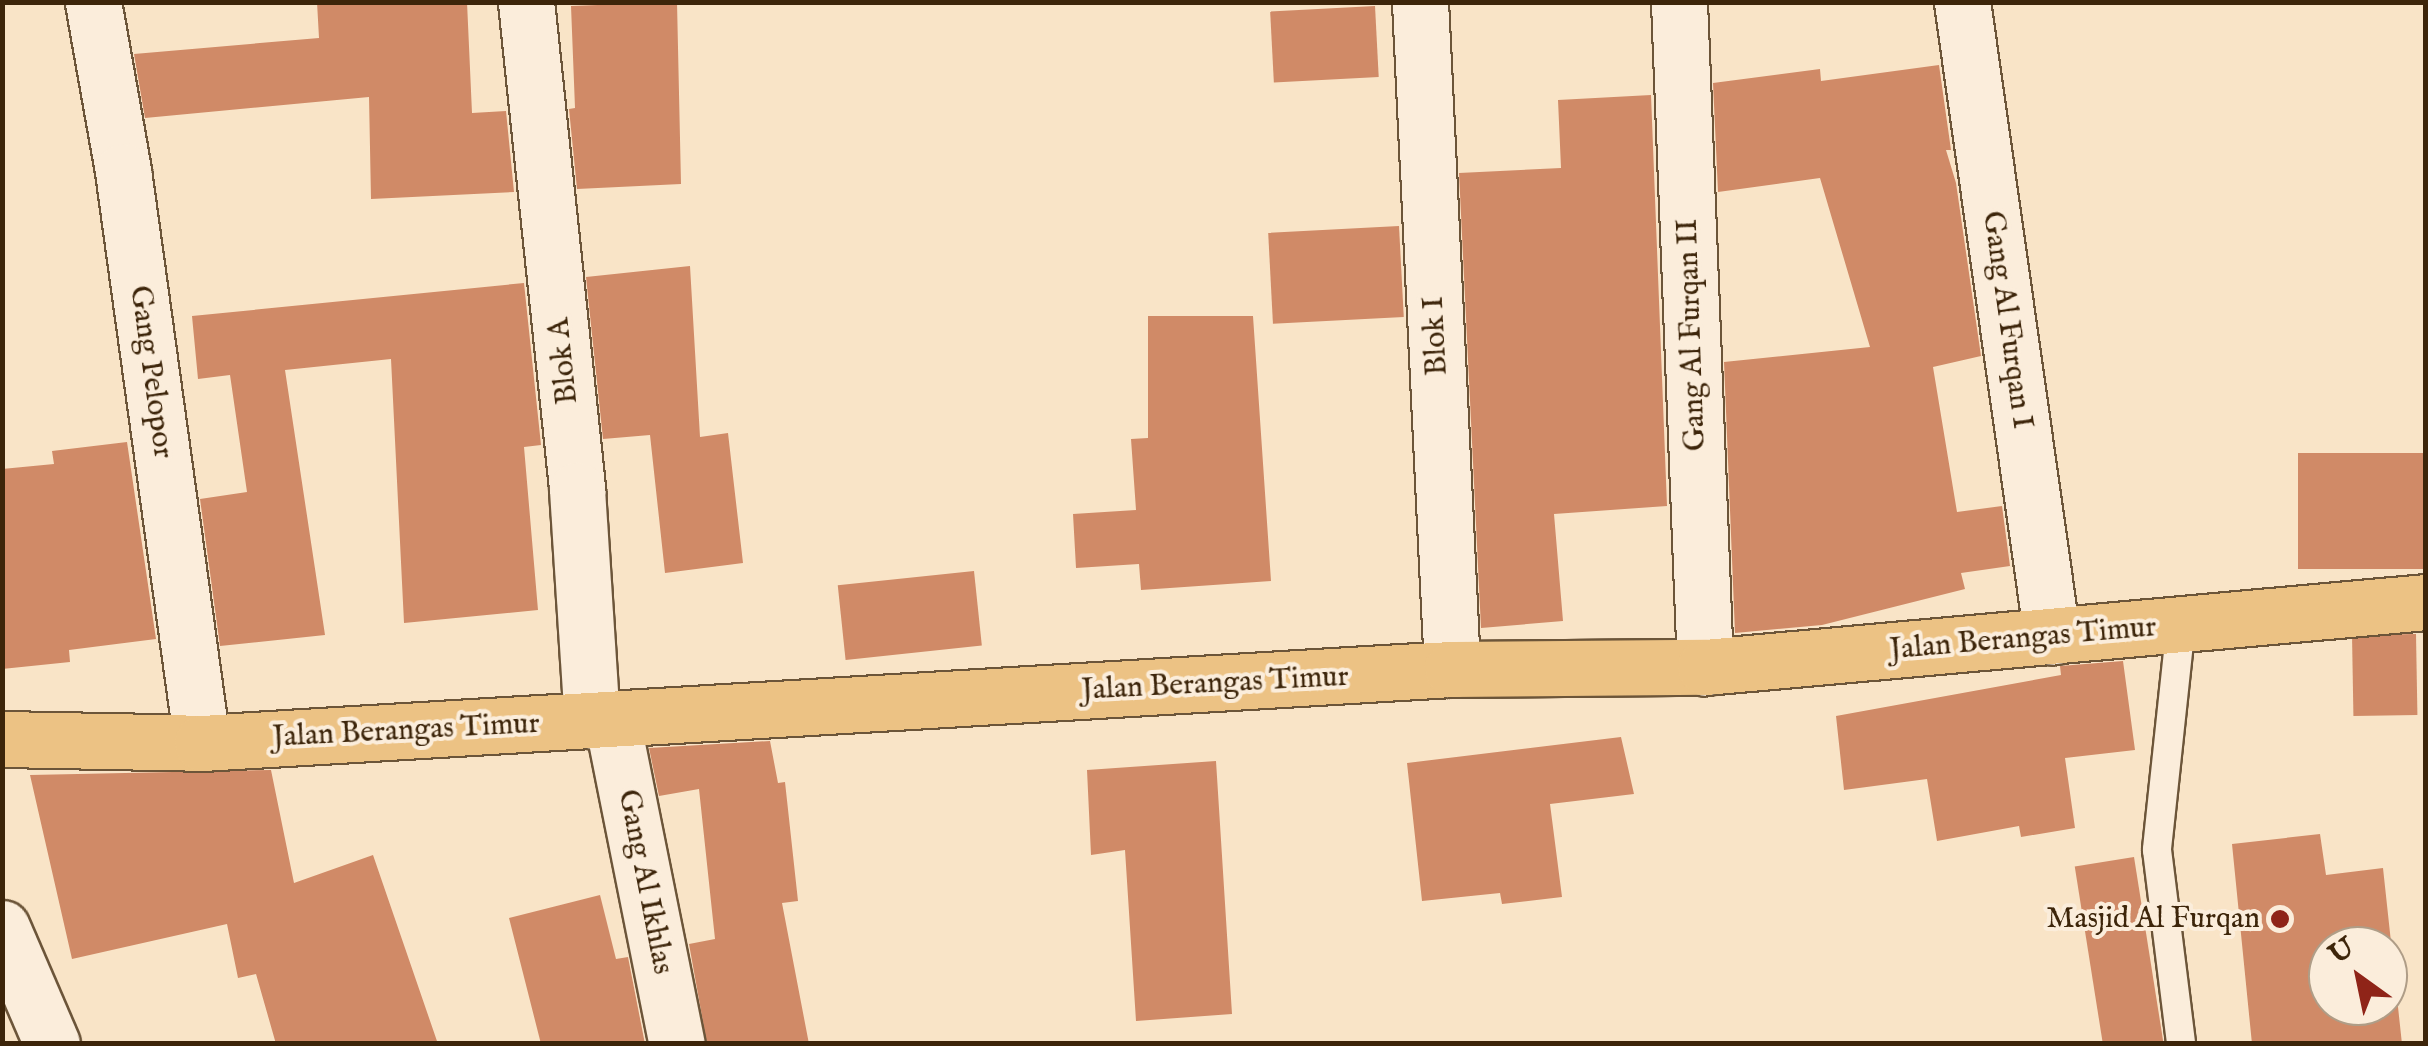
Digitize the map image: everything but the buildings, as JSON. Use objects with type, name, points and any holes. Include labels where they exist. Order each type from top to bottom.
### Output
[{"type":"main road","name":"Jalan Berangas Timur","points":[[2,739],[202,743],[1452,670],[1706,667],[2426,602]]},
{"type":"street","name":"Gang Pelopor","points":[[94,2],[123,171],[202,743]]},
{"type":"street","name":"Blok A","points":[[526,2],[602,720]]},
{"type":"street","name":"Blok I","points":[[1420,2],[1452,670]]},
{"type":"street","name":"Gang Al Furqan II","points":[[1678,2],[1706,667]]},
{"type":"street","name":"Gang Al Furqan I","points":[[1962,2],[2052,637]]},
{"type":"street","name":"Gang Al Ikhlas","points":[[602,720],[677,1044]]},
{"type":"street","points":[[2,928],[52,1044]]},
{"type":"lane","points":[[2181,624],[2157,850],[2182,1044]]},
{"type":"place","name":"Masjid Al Furqan","points":[[2280,919]]}]
